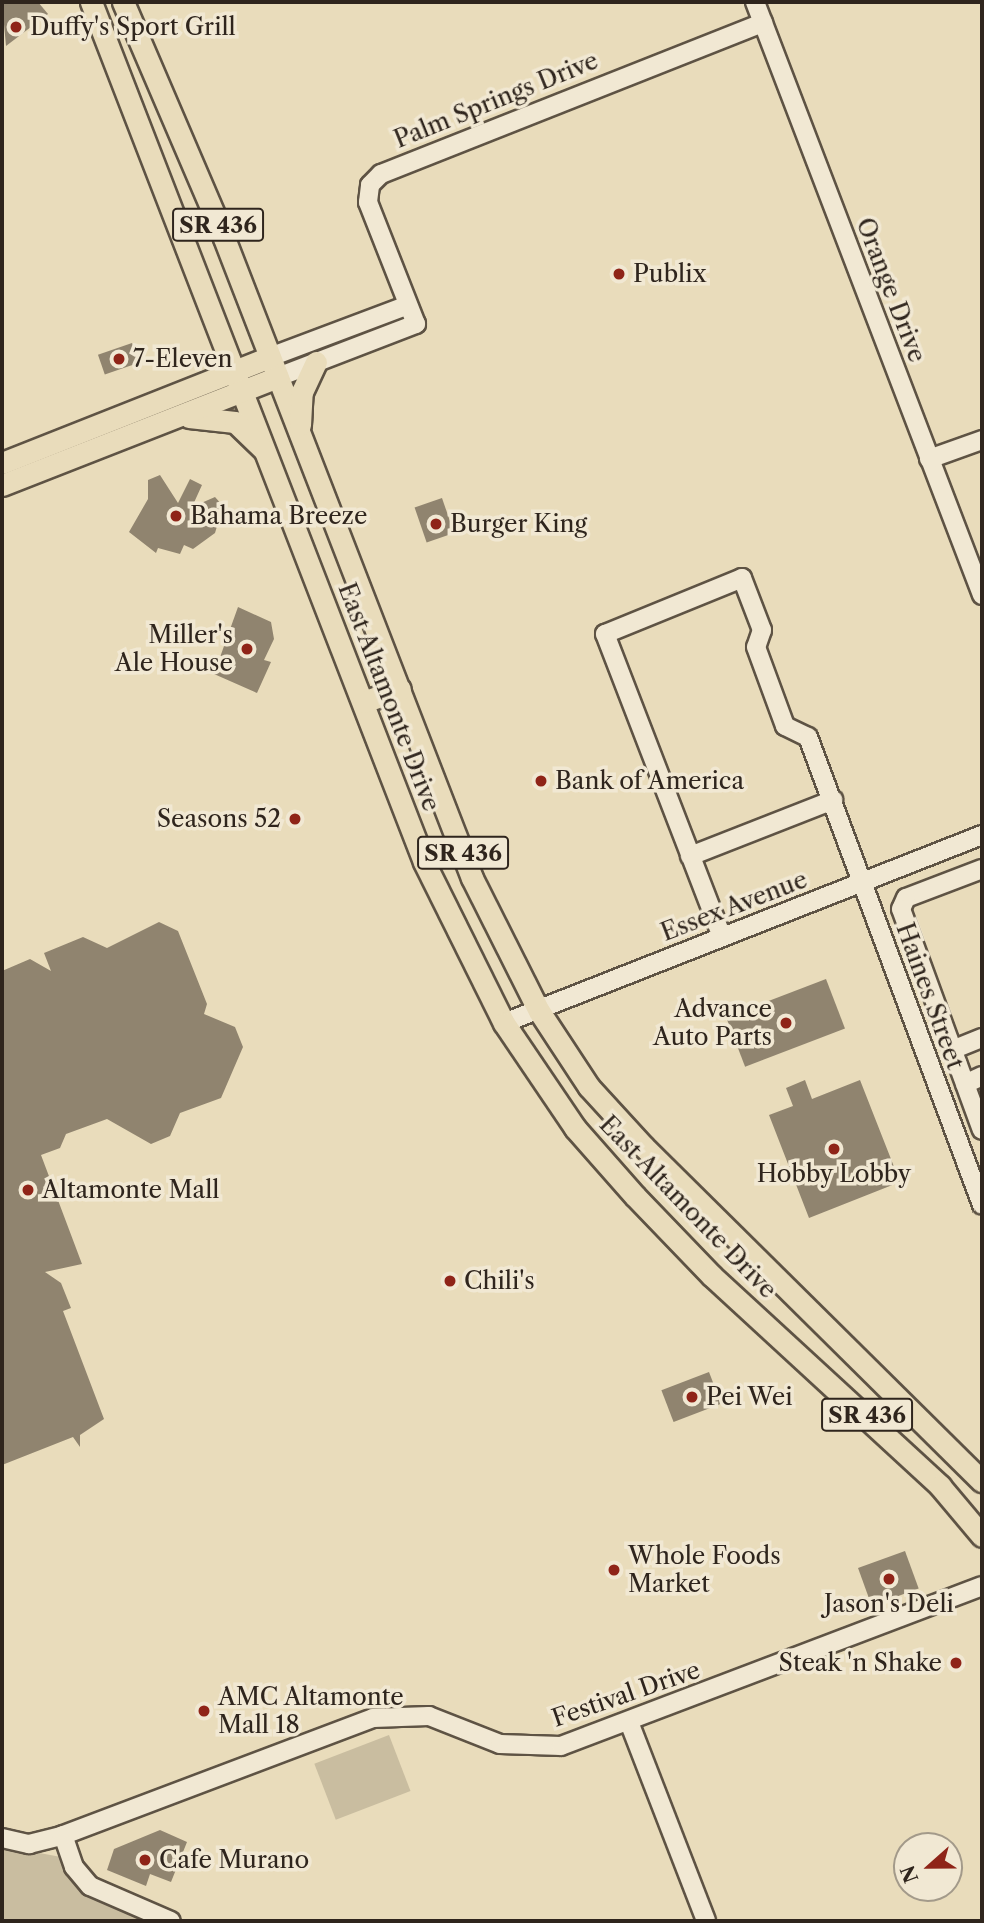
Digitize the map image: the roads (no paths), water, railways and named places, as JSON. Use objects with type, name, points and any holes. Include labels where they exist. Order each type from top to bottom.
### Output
[{"type":"main road","name":"East Altamonte Drive","points":[[91,2],[424,862],[504,1023],[575,1128],[635,1196],[712,1276],[940,1486],[982,1536]]},
{"type":"main road","name":"SR 436","points":[[123,2],[278,377],[472,878],[539,1011]]},
{"type":"main road","name":"Palm Springs Drive","points":[[2,485],[172,419],[239,381],[270,357]]},
{"type":"main road","points":[[299,431],[302,392],[316,362]]},
{"type":"main road","name":"Palm Springs Drive","points":[[2,463],[239,381],[278,377]]},
{"type":"main road","points":[[172,419],[206,416],[235,422],[268,454]]},
{"type":"main road","points":[[363,702],[400,689]]},
{"type":"main road","name":"East Altamonte Drive","points":[[539,1011],[589,1087],[644,1147],[982,1482]]},
{"type":"street","name":"Orange Drive","points":[[755,2],[982,595]]},
{"type":"street","name":"Palm Springs Drive","points":[[278,377],[416,324],[368,202],[370,185],[381,174],[763,23]]},
{"type":"street","name":"Palm Springs Drive","points":[[270,357],[408,305]]},
{"type":"street","points":[[929,459],[982,440]]},
{"type":"street","name":"Haines Street","points":[[690,856],[606,634],[742,578],[762,630],[756,647],[785,726],[808,737],[982,1205]]},
{"type":"street","points":[[719,929],[690,856],[833,800]]},
{"type":"street","name":"Essex Avenue","points":[[504,1023],[539,1011],[719,929],[864,882],[982,835]]},
{"type":"street","points":[[982,869],[906,898],[901,909],[982,1130]]},
{"type":"street","points":[[952,1050],[982,1038]]},
{"type":"street","points":[[965,1084],[982,1076]]},
{"type":"street","name":"Festival Drive","points":[[2,1838],[29,1844],[63,1835],[373,1718],[429,1716],[500,1744],[537,1749],[629,1722],[982,1586]]},
{"type":"street","points":[[629,1722],[706,1921]]},
{"type":"street","points":[[63,1835],[74,1867],[90,1886],[170,1921]]},
{"type":"place","name":"Duffy's Sport Grill","points":[[16,27]]},
{"type":"place","name":"Publix","points":[[619,274]]},
{"type":"place","name":"7-Eleven","points":[[119,359]]},
{"type":"place","name":"Bahama Breeze","points":[[176,516]]},
{"type":"place","name":"Burger King","points":[[436,524]]},
{"type":"place","name":"Miller's Ale House","points":[[247,649]]},
{"type":"place","name":"Bank of America","points":[[541,781]]},
{"type":"place","name":"Seasons 52","points":[[295,819]]},
{"type":"place","name":"Advance Auto Parts","points":[[786,1023]]},
{"type":"place","name":"Hobby Lobby","points":[[834,1149]]},
{"type":"place","name":"Altamonte Mall","points":[[28,1190]]},
{"type":"place","name":"Chili's","points":[[450,1281]]},
{"type":"place","name":"Pei Wei","points":[[692,1397]]},
{"type":"place","name":"Whole Foods Market","points":[[614,1570]]},
{"type":"place","name":"Jason's Deli","points":[[889,1579]]},
{"type":"place","name":"Steak 'n Shake","points":[[956,1663]]},
{"type":"place","name":"AMC Altamonte Mall 18","points":[[204,1711]]},
{"type":"place","name":"Cafe Murano","points":[[145,1860]]}]
